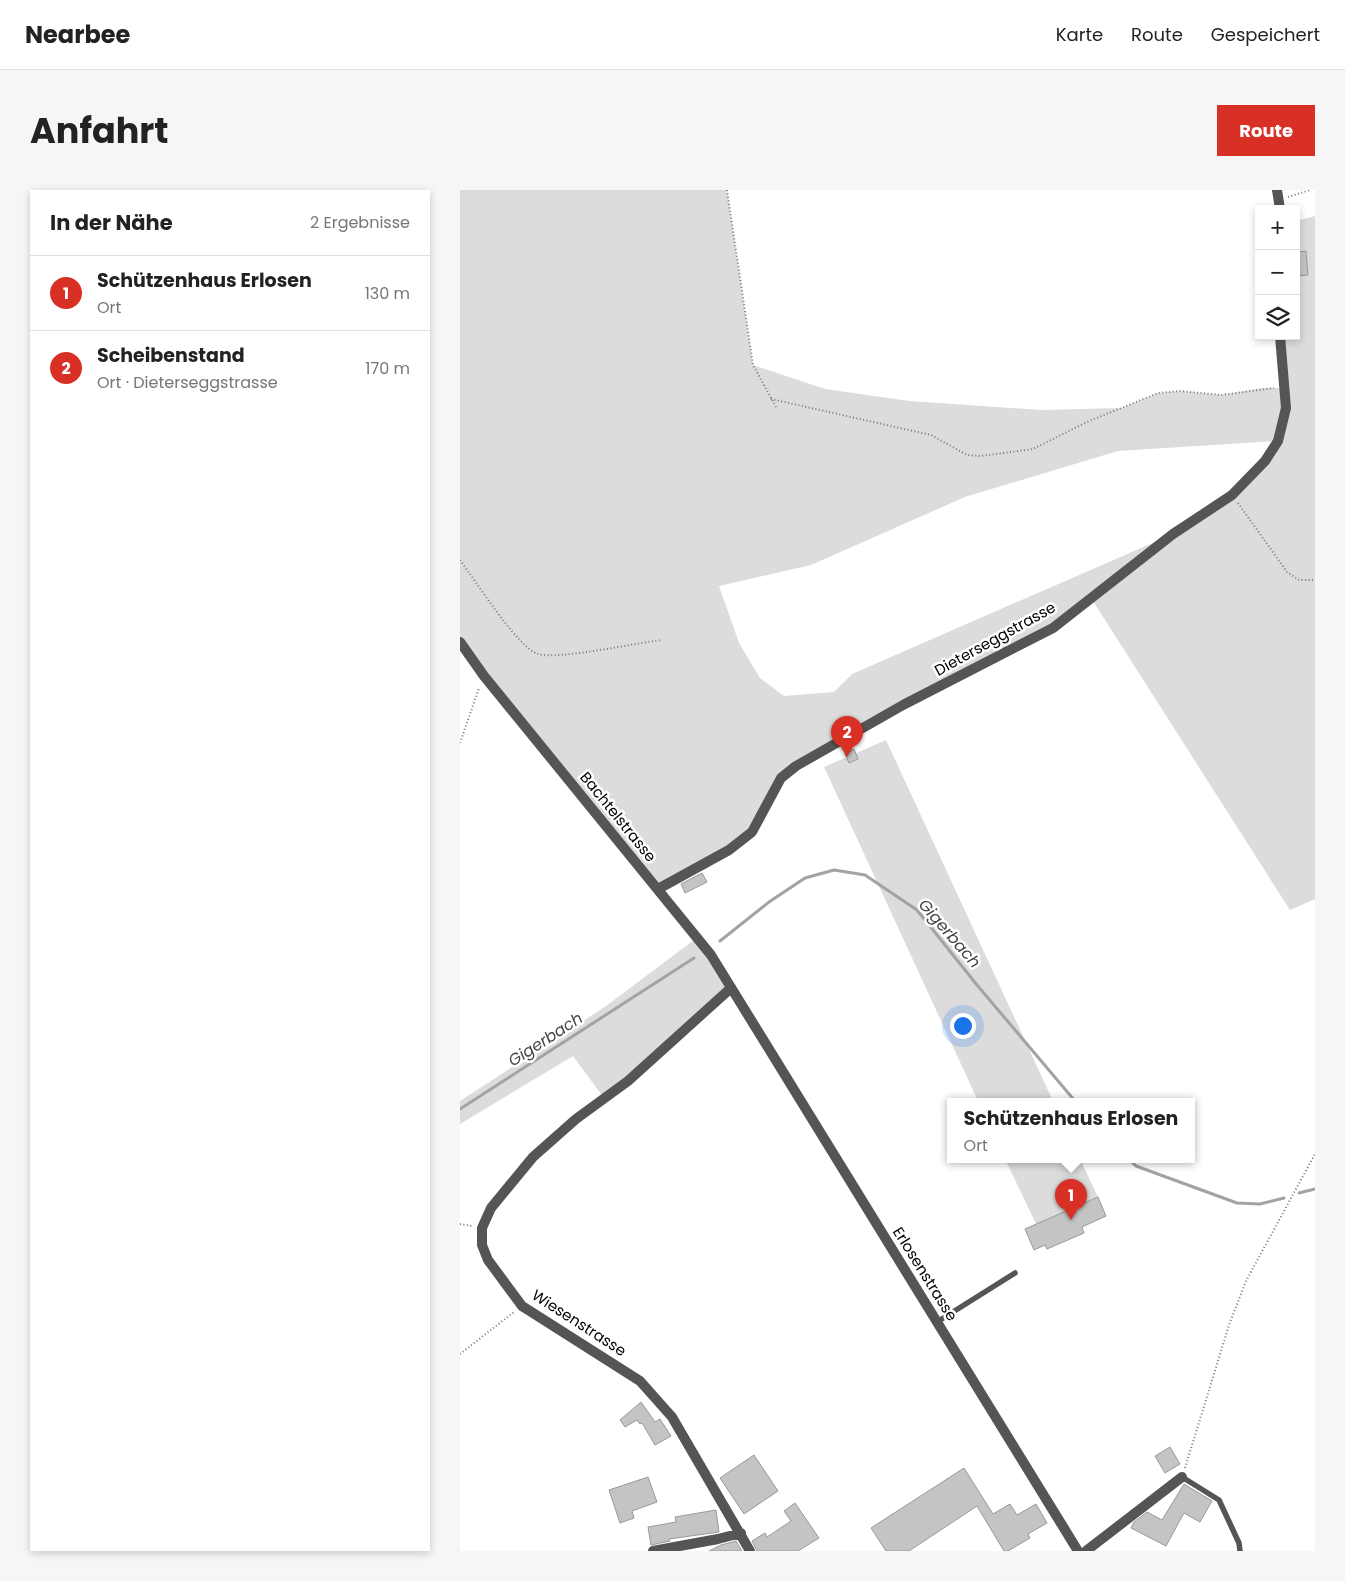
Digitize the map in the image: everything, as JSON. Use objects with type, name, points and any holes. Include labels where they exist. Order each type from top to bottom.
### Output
[{"type":"street","name":"Dieterseggstrasse","points":[[658,889],[729,850],[752,832],[781,778],[796,766],[903,705],[1053,628],[1173,534],[1232,495],[1275,448],[1286,408],[1280,340]]},
{"type":"street","name":"Bachtelstrasse","points":[[460,642],[484,676],[698,937],[748,1014]]},
{"type":"street","name":"Wiesenstrasse","points":[[732,988],[628,1081],[576,1119],[533,1157],[491,1208],[482,1228],[482,1246],[493,1267],[522,1306],[640,1380],[651,1391],[672,1417],[750,1551]]},
{"type":"street","name":"Erlosenstrasse","points":[[748,1014],[1079,1550]]},
{"type":"street","points":[[1079,1550],[1182,1478]]},
{"type":"street","points":[[653,1551],[718,1540],[741,1533]]},
{"type":"lane","points":[[937,1322],[1015,1272]]},
{"type":"lane","points":[[1182,1478],[1219,1500],[1239,1544],[1240,1551]]},
{"type":"path","points":[[727,190],[753,365],[776,407]]},
{"type":"path","points":[[1279,200],[1310,190]]},
{"type":"path","points":[[772,399],[931,436],[967,454],[981,456],[1033,449],[1087,422],[1158,393],[1180,391],[1221,395],[1263,388],[1284,388]]},
{"type":"path","points":[[1232,495],[1287,572],[1299,580],[1315,580]]},
{"type":"path","points":[[460,560],[522,643],[538,654],[558,655],[660,640]]},
{"type":"path","points":[[460,743],[484,676]]},
{"type":"path","points":[[1182,1478],[1229,1325],[1246,1281],[1315,1154]]},
{"type":"path","points":[[460,1354],[522,1306]]},
{"type":"shaded area","points":[[460,190],[727,190],[753,365],[825,389],[909,401],[1041,410],[1122,408],[1158,393],[1180,391],[1221,395],[1263,388],[1284,388],[1280,340],[1300,340],[1300,220],[1315,216],[1315,899],[1290,910],[1091,598],[1053,628],[903,705],[781,778],[752,832],[658,889],[460,642]],"holes":[[[1277,441],[1232,495],[1173,534],[852,674],[834,692],[784,696],[760,678],[739,643],[719,586],[811,565],[965,497],[1118,451]]]},
{"type":"shaded area","points":[[886,740],[1052,1098],[977,1098],[824,767]]},
{"type":"shaded area","points":[[698,937],[731,988],[604,1098],[573,1056],[460,1124],[460,1101],[606,1006]]},
{"type":"shaded area","points":[[1007,1163],[1082,1163],[1098,1197],[1036,1224]]},
{"type":"building","points":[[1306,251],[1308,275],[1300,276],[1300,252]]},
{"type":"building","points":[[854,749],[858,759],[849,763],[845,754]]},
{"type":"building","points":[[702,873],[707,882],[685,893],[681,884]]},
{"type":"building","points":[[1098,1197],[1106,1216],[1082,1227],[1084,1233],[1047,1249],[1045,1245],[1034,1250],[1025,1229]]},
{"type":"building","points":[[641,1402],[655,1422],[660,1419],[671,1436],[655,1445],[642,1423],[640,1424],[637,1420],[625,1427],[620,1420]]},
{"type":"building","points":[[1170,1447],[1180,1464],[1165,1473],[1155,1456]]},
{"type":"building","points":[[754,1455],[778,1491],[744,1514],[720,1478]]},
{"type":"building","points":[[964,1468],[993,1514],[1010,1504],[1017,1515],[1036,1504],[1047,1523],[1028,1534],[1030,1538],[1008,1551],[1004,1551],[977,1506],[909,1551],[886,1551],[871,1528]]},
{"type":"building","points":[[648,1477],[657,1502],[632,1511],[634,1518],[620,1523],[609,1490]]},
{"type":"building","points":[[1184,1484],[1212,1501],[1200,1522],[1184,1513],[1166,1546],[1131,1528],[1134,1522],[1147,1512],[1162,1520]]},
{"type":"building","points":[[795,1503],[819,1538],[798,1551],[757,1551],[752,1541],[765,1533],[767,1537],[791,1521],[784,1511]]},
{"type":"building","points":[[716,1510],[719,1532],[669,1539],[670,1541],[651,1545],[648,1527],[676,1522],[675,1517]]},
{"type":"building","points":[[736,1541],[742,1551],[709,1551],[721,1545]]},
{"type":"waterway","name":"Gigerbach","points":[[720,941],[769,902],[805,878],[834,870],[865,875],[917,910],[977,985],[1072,1098]]},
{"type":"waterway","name":"Gigerbach","points":[[460,1109],[694,958]]},
{"type":"waterway","name":"Gigerbach","points":[[1133,1163],[1136,1166],[1237,1203],[1260,1204],[1284,1198]]},
{"type":"waterway","name":"Gigerbach","points":[[1299,1193],[1315,1189]]},
{"type":"place","name":"Scheibenstand","points":[[847,757]]},
{"type":"place","name":"Schützenhaus Erlosen","points":[[1071,1220]]}]
